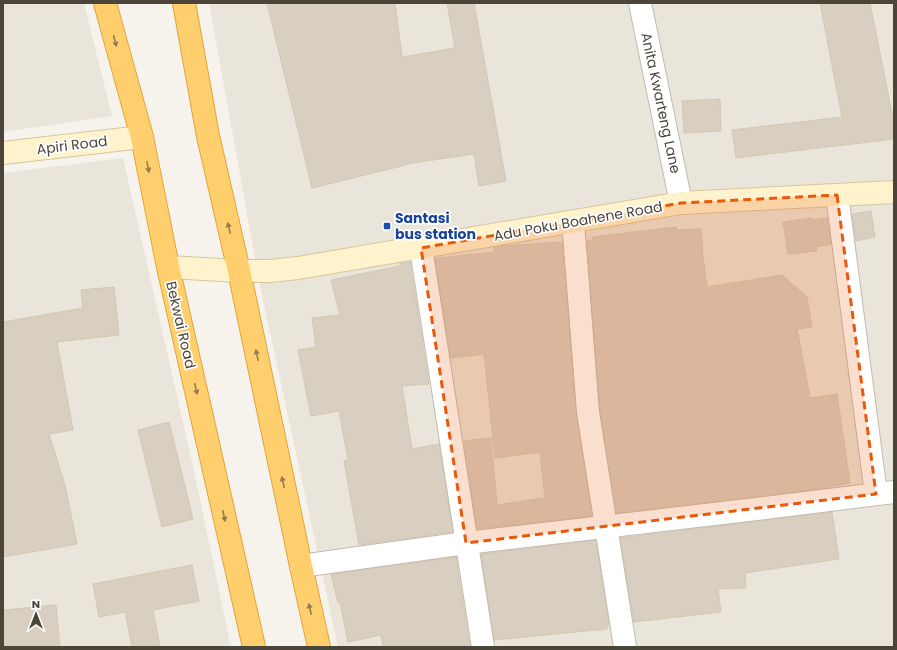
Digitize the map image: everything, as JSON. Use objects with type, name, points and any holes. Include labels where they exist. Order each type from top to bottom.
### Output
[{"type":"highway","name":"Bekwai Road","points":[[105,3],[142,137],[168,267],[254,647]]},
{"type":"highway","points":[[184,3],[208,136],[239,271],[319,647]]},
{"type":"street","name":"Anita Kwarteng Lane","points":[[640,3],[682,203]]},
{"type":"street","name":"Apiri Road","points":[[3,153],[142,137]]},
{"type":"street","name":"Adu Poku Boahene Road","points":[[168,267],[239,271],[270,271],[298,268],[421,248],[682,203],[894,192]]},
{"type":"street","points":[[301,566],[466,543],[885,493],[837,195]]},
{"type":"street","points":[[573,222],[588,412],[625,647]]},
{"type":"street","points":[[421,248],[483,647]]},
{"type":"highlighted area","points":[[837,195],[876,494],[466,543],[421,248],[681,203]]},
{"type":"shaded area","points":[[3,3],[84,3],[112,116],[3,132]]},
{"type":"shaded area","points":[[209,3],[894,3],[894,647],[338,647],[261,291]]},
{"type":"shaded area","points":[[123,158],[194,471],[231,647],[3,647],[3,173]]},
{"type":"building","points":[[267,3],[395,3],[402,57],[455,48],[447,3],[474,3],[506,181],[479,186],[474,154],[406,164],[312,188]]},
{"type":"building","points":[[820,3],[870,3],[894,123],[894,139],[736,158],[732,130],[842,117]]},
{"type":"building","points":[[720,99],[721,131],[684,133],[682,101]]},
{"type":"building","points":[[871,211],[875,237],[856,241],[852,214]]},
{"type":"building","points":[[812,218],[813,220],[827,218],[831,244],[816,247],[817,251],[788,254],[783,222]]},
{"type":"building","points":[[676,227],[677,230],[701,229],[707,287],[782,275],[807,297],[812,327],[797,329],[810,398],[837,394],[850,483],[828,488],[617,513],[600,411],[587,240],[593,240],[592,237]]},
{"type":"building","points":[[562,242],[576,413],[592,516],[477,529],[464,441],[491,438],[497,505],[545,498],[540,452],[495,458],[484,354],[451,358],[435,259],[494,252],[494,247],[501,246]]},
{"type":"building","points":[[410,262],[429,384],[402,386],[412,449],[439,444],[453,532],[359,545],[344,461],[348,460],[339,411],[311,416],[298,350],[316,347],[312,318],[340,315],[331,280],[400,266],[400,263]]},
{"type":"building","points":[[114,287],[119,335],[57,342],[73,430],[49,434],[65,485],[77,544],[3,557],[3,322],[83,308],[81,290]]},
{"type":"building","points":[[169,422],[193,519],[162,527],[138,430]]},
{"type":"building","points":[[832,512],[839,559],[745,573],[746,588],[718,589],[721,612],[634,622],[620,538]]},
{"type":"building","points":[[596,540],[609,625],[607,625],[607,629],[494,640],[481,554]]},
{"type":"building","points":[[456,557],[470,647],[383,647],[381,635],[348,642],[340,602],[338,603],[331,574]]},
{"type":"building","points":[[192,565],[199,601],[153,610],[160,647],[132,647],[125,612],[99,617],[93,584]]},
{"type":"building","points":[[56,605],[60,647],[3,647],[3,610]]},
{"type":"place","name":"Santasi bus station","points":[[387,226]]}]
